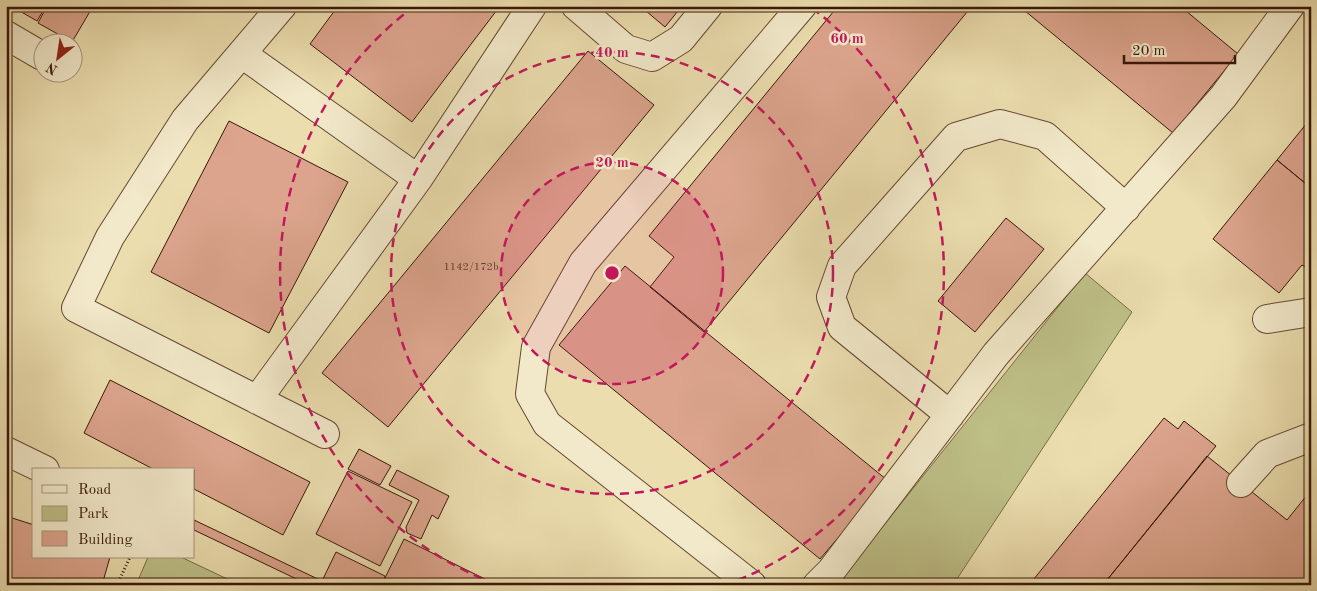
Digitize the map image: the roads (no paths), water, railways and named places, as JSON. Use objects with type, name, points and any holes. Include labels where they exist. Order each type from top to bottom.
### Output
[{"type":"street","points":[[282,6],[185,120],[110,237],[76,308],[325,434]]},
{"type":"street","points":[[257,400],[418,179],[532,6]]},
{"type":"street","points":[[576,6],[626,49],[652,57],[681,39],[708,6]]},
{"type":"street","points":[[752,585],[547,424],[530,394],[536,347],[583,263],[802,6]]},
{"type":"street","points":[[817,585],[832,570],[996,354],[1223,97],[1290,6]]},
{"type":"street","points":[[6,35],[32,50]]},
{"type":"street","points":[[242,54],[418,179]]},
{"type":"street","points":[[950,415],[842,326],[831,297],[842,266],[956,137],[1000,124],[1045,136],[1126,208]]},
{"type":"street","points":[[1267,319],[1311,312]]},
{"type":"street","points":[[1240,483],[1267,454],[1311,437]]},
{"type":"street","points":[[6,451],[41,468]]}]
